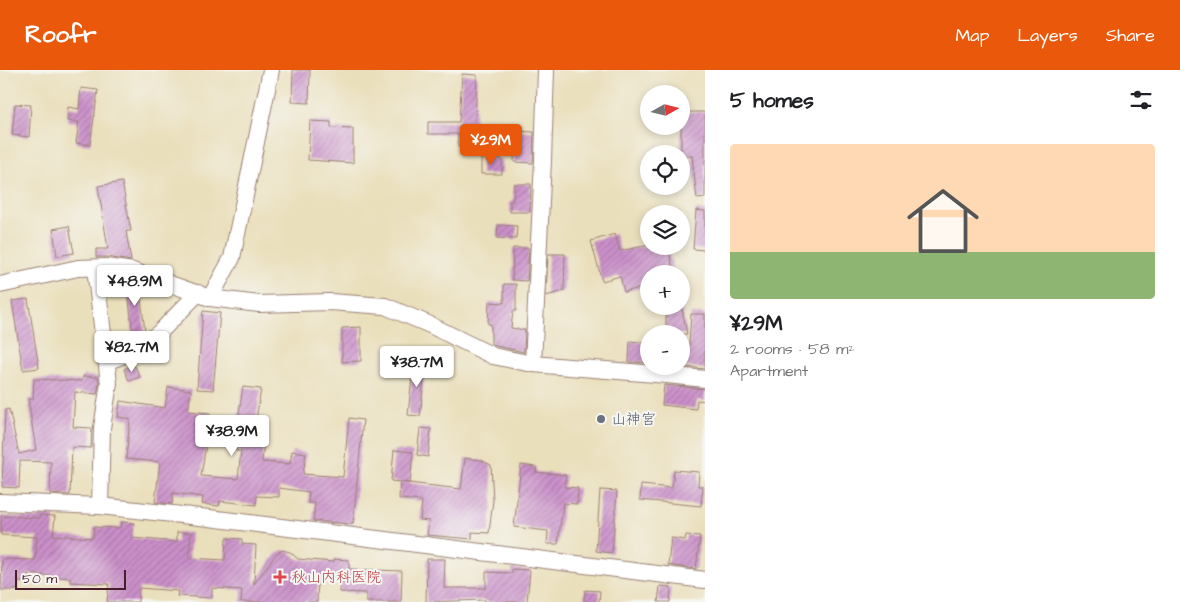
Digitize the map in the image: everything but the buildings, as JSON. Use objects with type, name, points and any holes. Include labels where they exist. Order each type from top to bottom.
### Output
[{"type":"street","points":[[108,361],[136,351],[159,333],[204,295],[232,258],[271,70]]},
{"type":"street","points":[[533,364],[546,70]]},
{"type":"street","points":[[0,285],[78,268],[106,267],[133,271],[204,295],[259,304],[330,302],[385,306],[428,324],[493,356],[533,364],[705,379]]},
{"type":"street","points":[[95,268],[108,361],[109,383],[102,428],[100,506]]},
{"type":"street","points":[[0,502],[100,506],[705,577]]},
{"type":"place","name":"山神宮","points":[[601,419]]},
{"type":"place","name":"秋山内科医院","points":[[280,577]]}]
